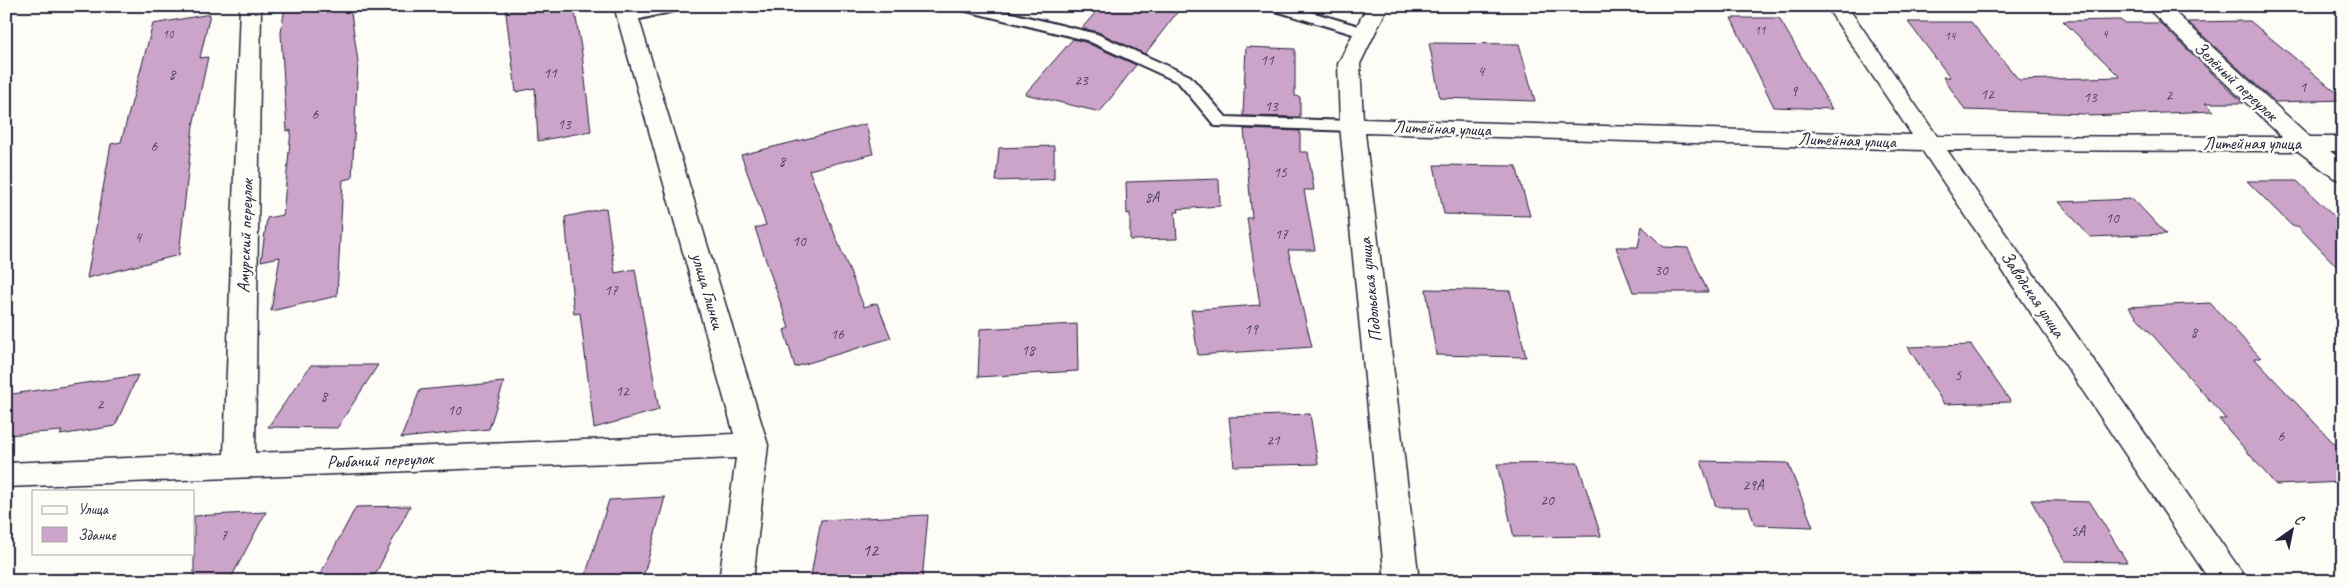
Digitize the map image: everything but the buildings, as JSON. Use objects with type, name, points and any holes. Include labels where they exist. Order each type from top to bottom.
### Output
[{"type":"street","name":"Амурский переулок","points":[[239,466],[251,6]]},
{"type":"street","name":"Подольская улица","points":[[1378,6],[1349,64],[1352,126],[1402,581]]},
{"type":"street","name":"Заводская улица","points":[[1836,6],[2229,581]]},
{"type":"street","name":"Зелёный переулок","points":[[2155,6],[2303,143],[2343,172]]},
{"type":"street","name":"улица Глинки","points":[[626,12],[753,445],[736,581]]},
{"type":"street","name":"Литейная улица","points":[[1352,126],[1929,143],[2343,144]]},
{"type":"street","name":"Рыбачий переулок","points":[[6,475],[753,445]]},
{"type":"lane","points":[[626,12],[678,6]]},
{"type":"lane","points":[[963,6],[1091,37],[1184,78],[1221,122],[1352,126]]},
{"type":"lane","points":[[1274,6],[1364,32]]}]
